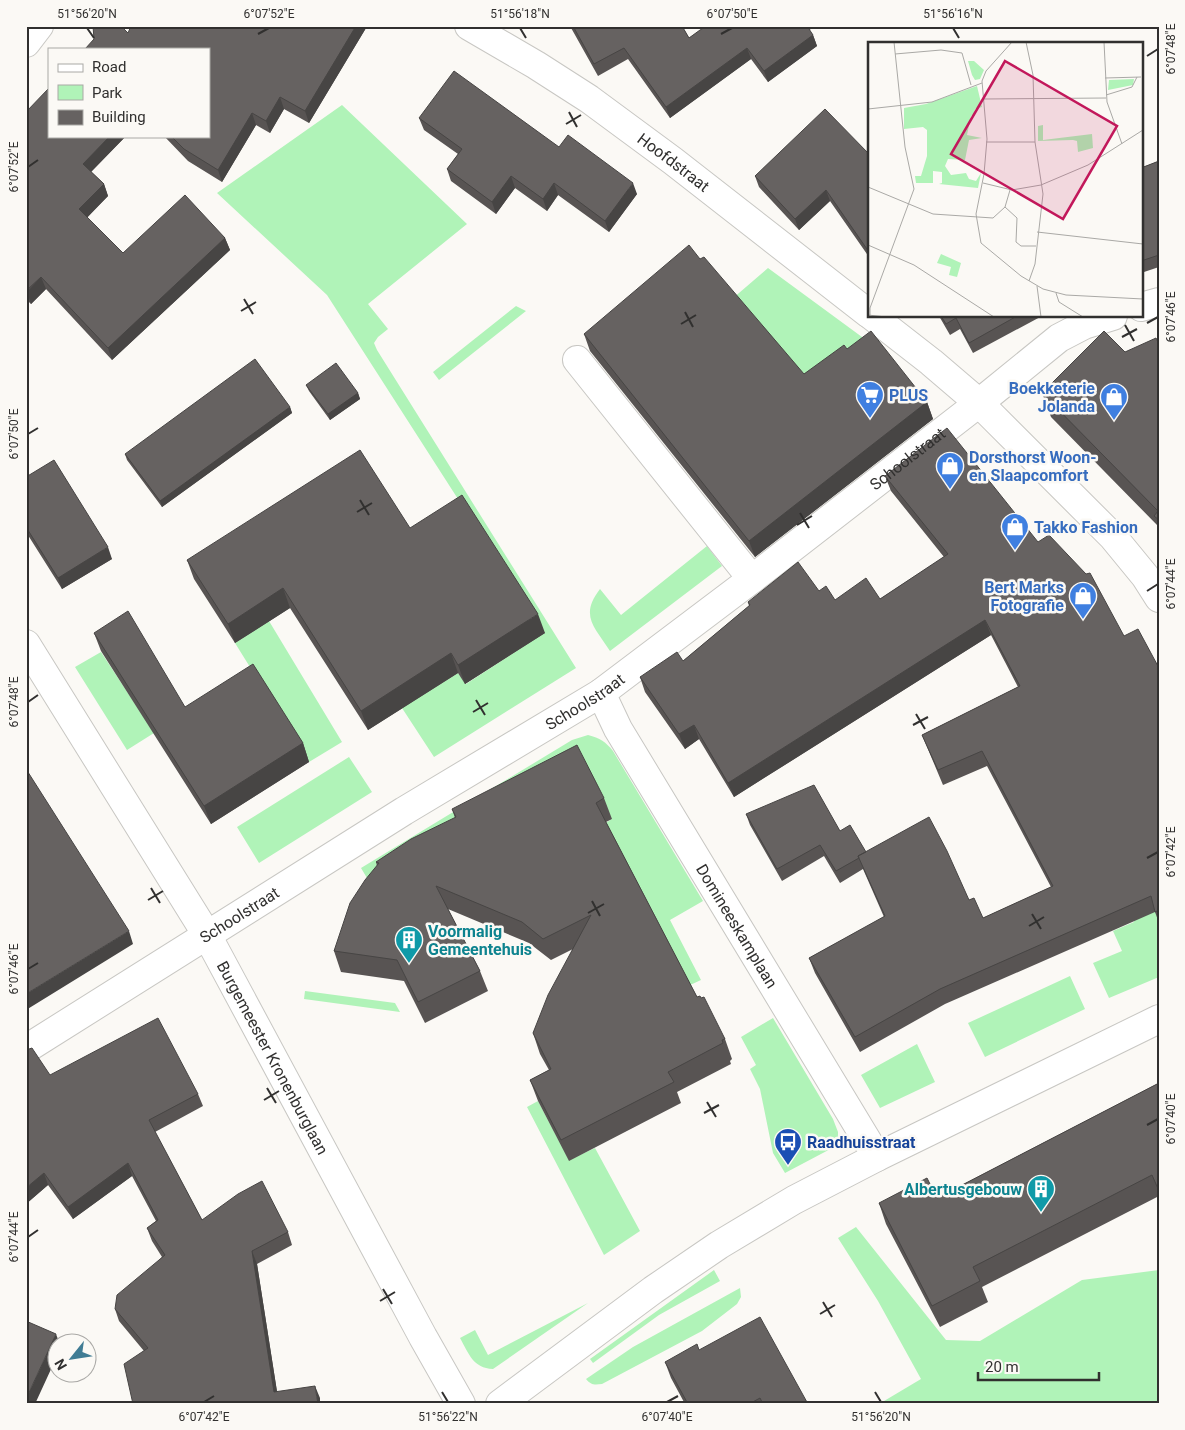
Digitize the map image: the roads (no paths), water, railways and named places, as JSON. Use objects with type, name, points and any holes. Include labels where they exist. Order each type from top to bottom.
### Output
[{"type":"street","points":[[26,43],[40,26]]},
{"type":"street","name":"Hoofdstraat","points":[[469,26],[589,98],[868,313]]},
{"type":"street","points":[[1142,307],[1159,302]]},
{"type":"street","points":[[875,318],[979,403],[1113,537],[1145,576],[1159,598]]},
{"type":"street","name":"Schoolstraat","points":[[26,1049],[424,799],[601,692],[752,579],[979,403],[1059,338],[1084,325],[1107,318]]},
{"type":"street","points":[[577,360],[752,579]]},
{"type":"street","name":"Burgemeester Kronenburglaan","points":[[26,644],[207,935],[423,1336],[462,1404]]},
{"type":"street","name":"Domineeskamplaan","points":[[601,692],[618,729],[876,1157]]},
{"type":"street","points":[[500,1404],[653,1290],[719,1245],[794,1200],[876,1157],[1159,1019]]},
{"type":"place","name":"PLUS","points":[[870,419]]},
{"type":"place","name":"Boekketerie Jolanda","points":[[1114,421]]},
{"type":"place","name":"Dorsthorst Woon- en Slaapcomfort","points":[[950,490]]},
{"type":"place","name":"Takko Fashion","points":[[1015,551]]},
{"type":"place","name":"Bert Marks Fotografie","points":[[1083,620]]},
{"type":"place","name":"Voormalig Gemeentehuis","points":[[409,964]]},
{"type":"place","name":"Raadhuisstraat","points":[[788,1166]]},
{"type":"place","name":"Albertusgebouw","points":[[1041,1213]]}]
